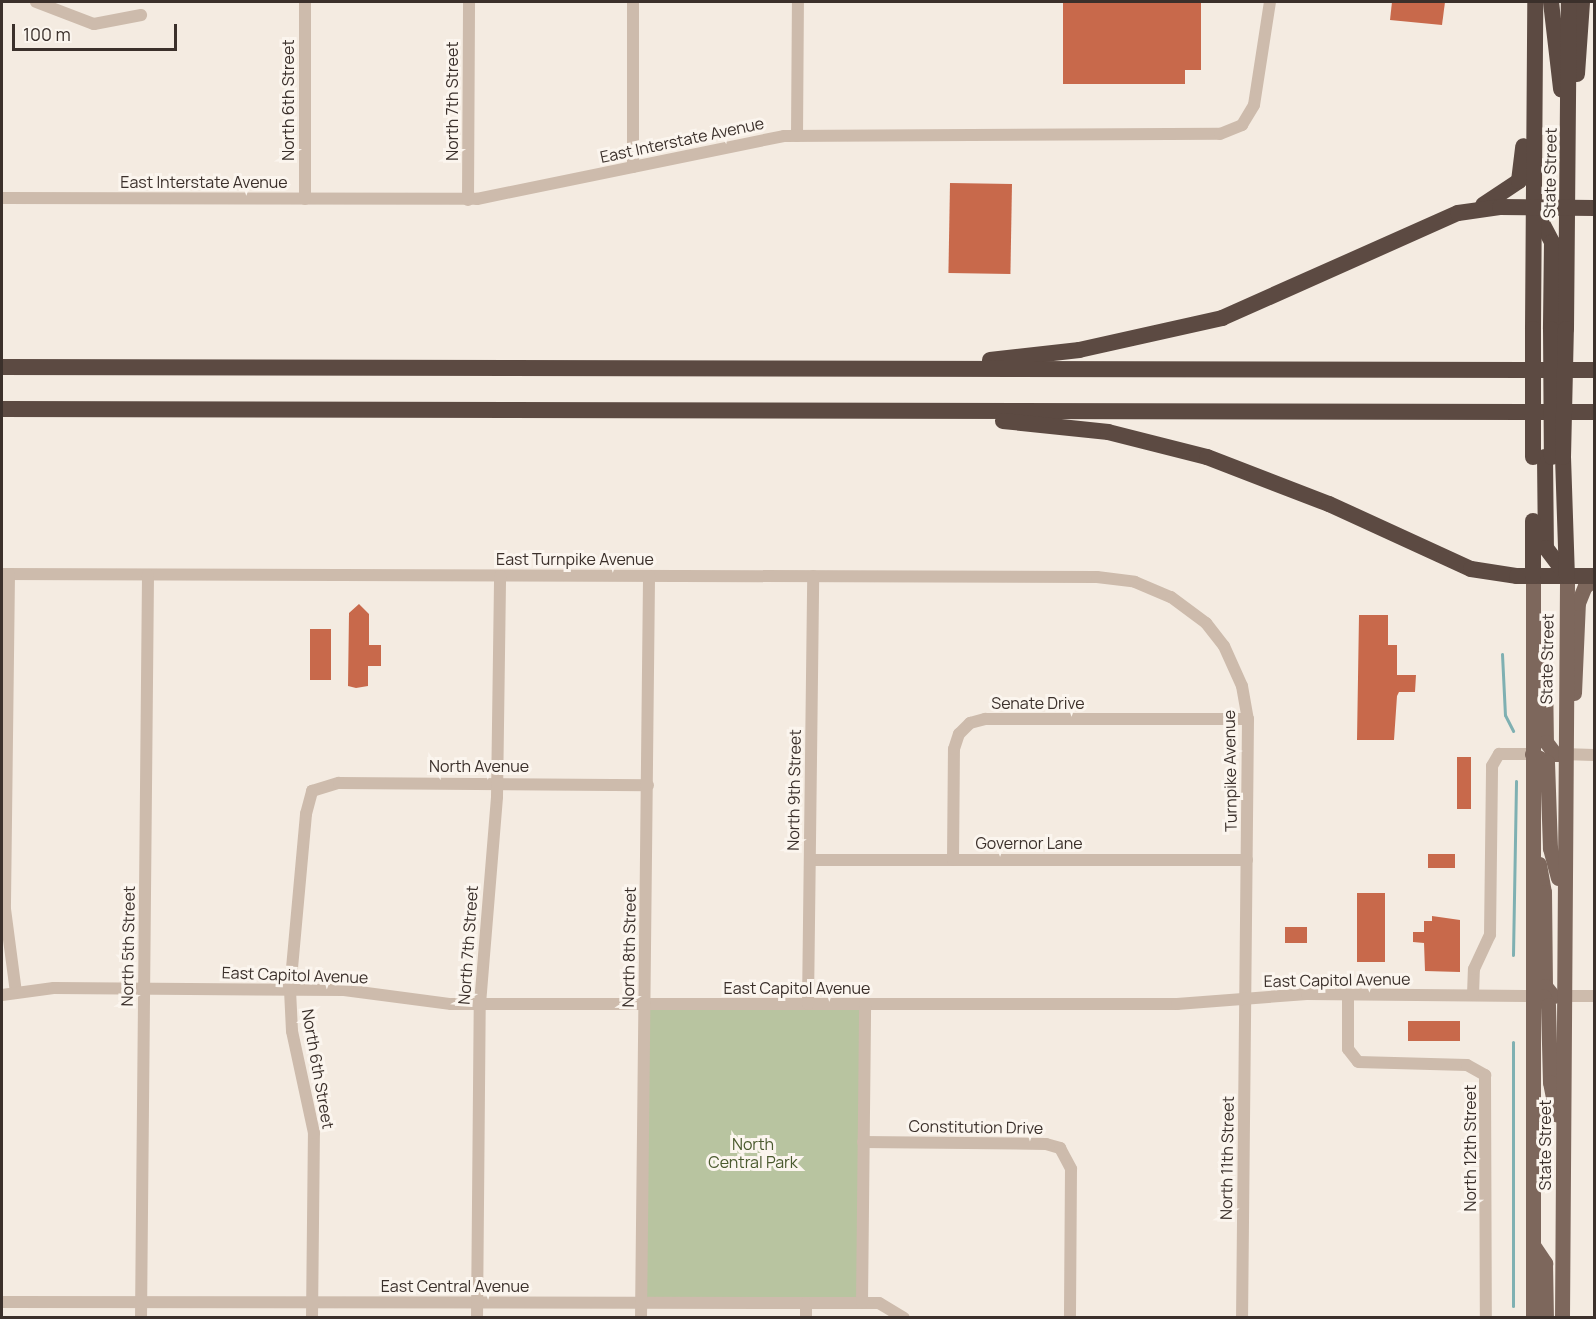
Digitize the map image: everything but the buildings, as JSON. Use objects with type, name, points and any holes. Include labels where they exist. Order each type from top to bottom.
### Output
[{"type":"highway","points":[[1473,210],[1519,182],[1524,2]]},
{"type":"highway","name":"State Street","points":[[1535,2],[1533,244],[1548,329],[1548,457],[1565,527],[1567,576]]},
{"type":"highway","points":[[1551,2],[1555,56],[1568,122]]},
{"type":"highway","name":"State Street","points":[[1533,576],[1548,457],[1548,329],[1568,207],[1569,2]]},
{"type":"highway","points":[[1568,122],[1581,49],[1582,2]]},
{"type":"highway","points":[[1533,206],[1552,243],[1548,329]]},
{"type":"highway","points":[[782,369],[974,362],[1155,336],[1267,302],[1445,218],[1473,210],[1533,206],[1594,208]]},
{"type":"highway","points":[[2,367],[1594,370]]},
{"type":"highway","points":[[2,409],[1594,412]]},
{"type":"highway","points":[[697,410],[1038,423],[1129,436],[1265,478],[1458,565],[1533,576],[1594,578]]},
{"type":"highway","points":[[1548,457],[1546,548],[1567,576]]},
{"type":"main road","name":"State Street","points":[[1533,576],[1532,828],[1563,1143],[1562,1317]]},
{"type":"main road","name":"State Street","points":[[1533,1317],[1533,1245],[1548,996],[1563,898],[1567,576]]},
{"type":"main road","points":[[1564,734],[1574,692],[1578,603],[1585,586],[1594,578]]},
{"type":"main road","points":[[1533,650],[1545,673],[1546,742],[1555,753],[1563,754]]},
{"type":"main road","points":[[1532,754],[1541,755],[1547,762],[1550,848],[1563,898]]},
{"type":"main road","points":[[1533,1245],[1545,1263],[1546,1317]]},
{"type":"street","points":[[36,2],[94,24],[141,15]]},
{"type":"street","name":"North 6th Street","points":[[305,2],[305,199]]},
{"type":"street","name":"North 7th Street","points":[[468,200],[469,2]]},
{"type":"street","points":[[633,2],[633,167]]},
{"type":"street","points":[[797,136],[798,2]]},
{"type":"street","name":"East Interstate Avenue","points":[[2,198],[468,200],[797,136],[1220,134],[1242,125],[1254,105],[1270,2]]},
{"type":"street","points":[[5,574],[5,909],[16,992]]},
{"type":"street","name":"East Turnpike Avenue","points":[[5,574],[1097,577],[1148,586]]},
{"type":"street","name":"North 5th Street","points":[[141,1317],[148,575]]},
{"type":"street","name":"North 7th Street","points":[[477,1317],[480,1004],[497,782],[500,576]]},
{"type":"street","name":"North 8th Street","points":[[641,1317],[649,576]]},
{"type":"street","name":"North 9th Street","points":[[808,1004],[813,576]]},
{"type":"street","name":"Turnpike Avenue","points":[[1148,586],[1183,604],[1216,634],[1237,671],[1248,719],[1245,999]]},
{"type":"street","name":"Senate Drive","points":[[953,860],[954,749],[959,734],[970,723],[985,719],[1248,719]]},
{"type":"street","points":[[1473,995],[1474,969],[1490,934],[1492,766],[1499,753],[1532,754]]},
{"type":"street","points":[[1563,754],[1594,755]]},
{"type":"street","name":"North Avenue","points":[[312,791],[339,783],[497,782],[648,785]]},
{"type":"street","name":"North 6th Street","points":[[312,791],[306,814],[290,990],[292,1031],[314,1143],[312,1317]]},
{"type":"street","name":"Governor Lane","points":[[810,860],[1247,860]]},
{"type":"street","name":"East Capitol Avenue","points":[[2,995],[54,987],[353,991],[480,1004],[1177,1004],[1348,994],[1594,996]]},
{"type":"street","name":"North 12th Street","points":[[1348,994],[1348,1049],[1358,1062],[1467,1065],[1485,1075],[1485,1317]]},
{"type":"street","name":"North 11th Street","points":[[1242,1317],[1245,999]]},
{"type":"street","points":[[862,1303],[865,1004]]},
{"type":"street","name":"Constitution Drive","points":[[863,1142],[1046,1144],[1060,1148],[1071,1170],[1070,1317]]},
{"type":"street","name":"East Central Avenue","points":[[2,1302],[862,1303],[886,1304],[904,1317]]},
{"type":"street","points":[[806,1303],[806,1317]]},
{"type":"green space","name":"North Central Park","points":[[644,1004],[865,1004],[865,1302],[644,1302]]},
{"type":"waterway","points":[[1502,654],[1505,715],[1513,731]]},
{"type":"waterway","points":[[1513,955],[1516,781]]},
{"type":"waterway","points":[[1513,1042],[1513,1306]]}]
